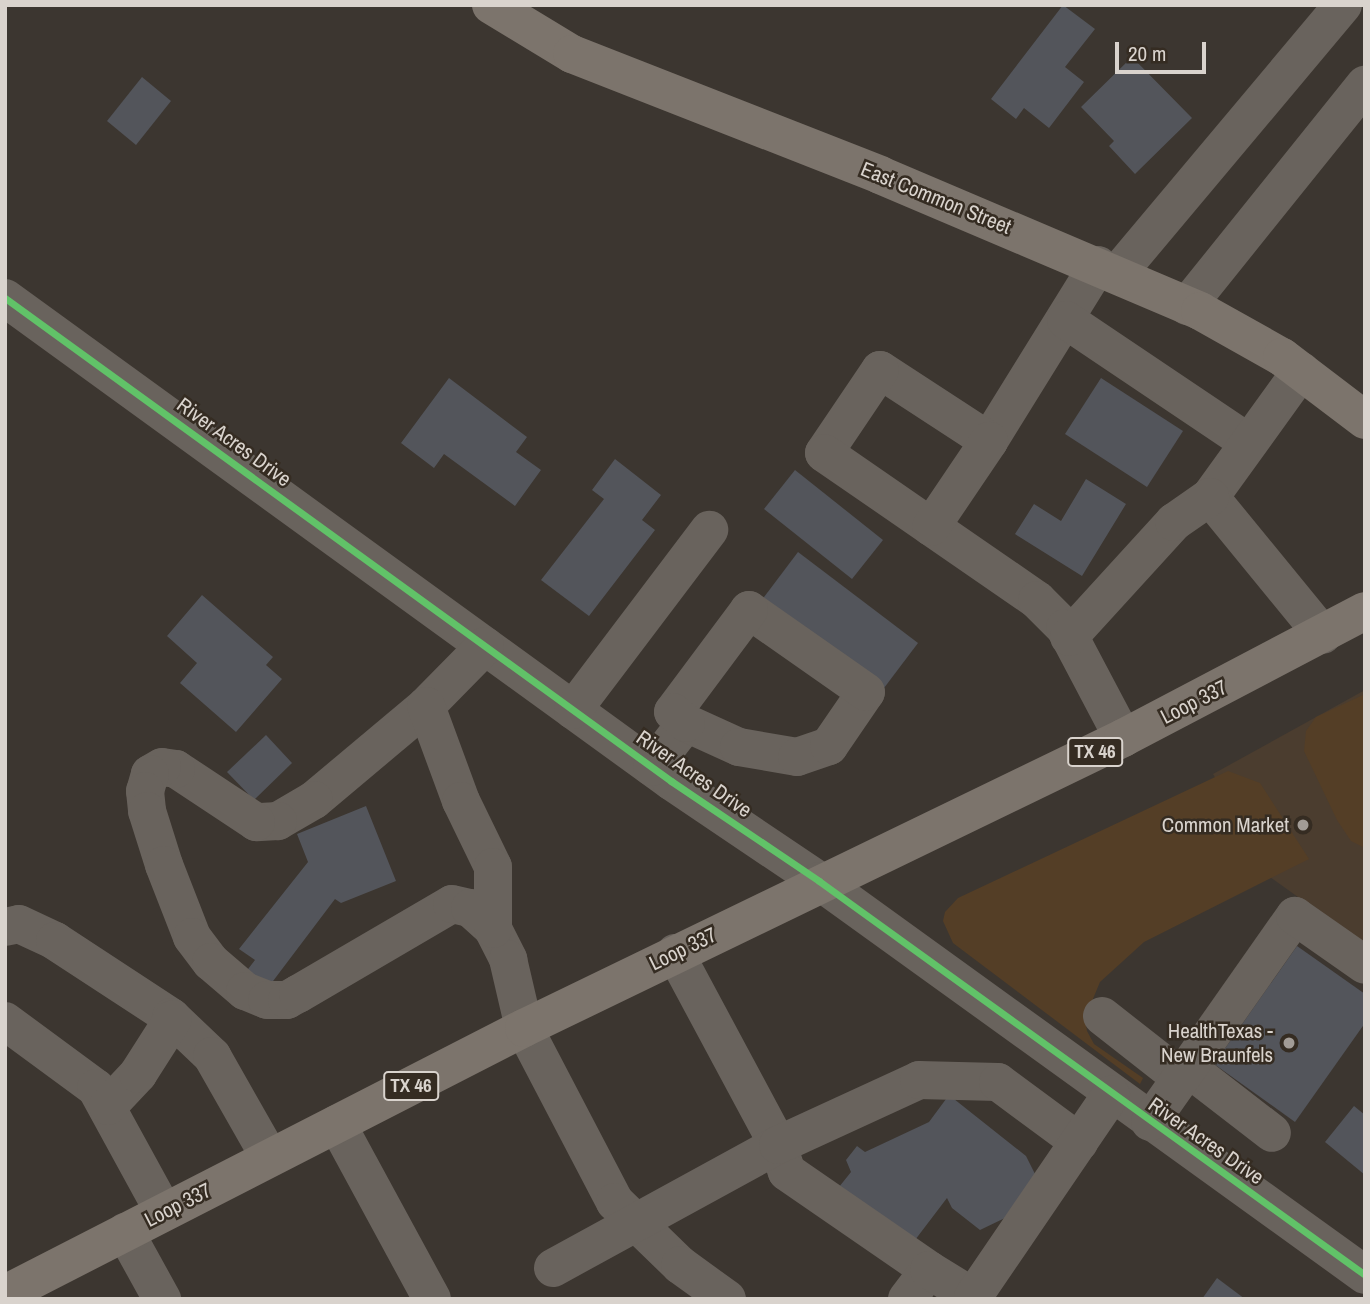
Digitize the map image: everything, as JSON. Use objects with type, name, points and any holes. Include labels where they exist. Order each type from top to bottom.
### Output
[{"type":"main road","name":"East Common Street","points":[[491,5],[572,54],[1108,269],[1187,306],[1301,371],[1363,414]]},
{"type":"main road","name":"Loop 337","points":[[5,1294],[524,1028],[819,881],[1123,738],[1365,611]]},
{"type":"street","points":[[931,527],[1066,320],[1108,269],[1343,5]]},
{"type":"street","points":[[1187,306],[1365,85]]},
{"type":"street","name":"River Acres Drive","points":[[5,298],[652,767],[819,881],[1111,1095],[1365,1275]]},
{"type":"street","points":[[1066,320],[1249,443]]},
{"type":"street","points":[[989,441],[880,370],[824,453],[1037,600],[1069,637],[1123,738]]},
{"type":"street","points":[[1069,637],[1174,522],[1210,497],[1301,371]]},
{"type":"street","points":[[1210,497],[1323,635]]},
{"type":"street","points":[[573,710],[709,530]]},
{"type":"street","points":[[749,610],[866,692],[829,746],[797,757],[739,747],[686,723],[673,712],[749,610]]},
{"type":"street","points":[[485,646],[426,706],[314,800],[278,821],[256,822],[176,769],[162,767],[150,774],[145,791],[147,811],[164,865],[192,937],[211,962],[245,991],[267,1000],[287,1000],[453,904],[470,908],[493,929],[508,959],[524,1028],[615,1202],[680,1265],[727,1299]]},
{"type":"street","points":[[426,706],[461,801],[494,867],[493,929]]},
{"type":"street","points":[[652,767],[686,723]]},
{"type":"street","points":[[1150,1122],[1296,916],[1365,965]]},
{"type":"street","points":[[5,927],[19,924],[55,940],[173,1019],[212,1056],[270,1158]]},
{"type":"street","points":[[675,953],[778,1145],[787,1171],[918,1284],[973,1298],[1111,1095]]},
{"type":"street","points":[[1102,1017],[1272,1133]]},
{"type":"street","points":[[107,1106],[138,1073],[173,1019]]},
{"type":"street","points":[[5,1021],[96,1088],[164,1212]]},
{"type":"street","points":[[553,1268],[778,1145],[919,1080],[998,1082],[1079,1142]]},
{"type":"street","points":[[337,1124],[432,1299]]},
{"type":"street","points":[[125,1233],[162,1299]]},
{"type":"shaded area","name":"Common Market","points":[[1365,690],[1365,945],[1270,877],[1213,774]]},
{"type":"shaded area","points":[[1365,694],[1365,848],[1351,841],[1337,820],[1304,751],[1306,731],[1316,717]]},
{"type":"shaded area","points":[[1228,771],[1260,783],[1309,859],[1144,942],[1100,982],[1085,1018],[1087,1031],[1094,1044],[1143,1078],[1140,1084],[953,943],[943,921],[945,912],[958,898]]},
{"type":"building","points":[[1063,5],[1095,29],[1065,67],[1084,82],[1049,128],[1024,108],[1016,119],[991,99]]},
{"type":"building","points":[[1132,57],[1192,118],[1135,174],[1109,146],[1114,141],[1081,107]]},
{"type":"building","points":[[142,77],[171,101],[136,145],[107,121]]},
{"type":"building","points":[[449,378],[527,437],[516,452],[541,470],[515,506],[444,454],[434,468],[401,443]]},
{"type":"building","points":[[1101,378],[1183,431],[1147,487],[1065,434]]},
{"type":"building","points":[[615,459],[661,495],[642,520],[655,530],[589,616],[541,580],[604,499],[592,490]]},
{"type":"building","points":[[795,470],[883,540],[852,579],[764,509]]},
{"type":"building","points":[[1086,479],[1126,504],[1082,576],[1015,534],[1034,504],[1061,521]]},
{"type":"building","points":[[798,552],[918,643],[881,692],[761,601]]},
{"type":"building","points":[[202,595],[273,657],[266,665],[282,679],[236,732],[180,683],[197,663],[167,636]]},
{"type":"building","points":[[266,735],[292,763],[254,800],[227,772]]},
{"type":"building","points":[[366,806],[396,881],[341,903],[335,899],[264,993],[242,977],[255,960],[239,949],[308,862],[297,834]]},
{"type":"building","name":"HealthTexas - New Braunfels","points":[[1297,946],[1365,994],[1365,1023],[1295,1122],[1214,1064]]},
{"type":"building","points":[[949,1095],[1026,1156],[1037,1178],[1007,1217],[980,1230],[952,1208],[947,1198],[912,1244],[839,1187],[851,1172],[846,1160],[857,1146],[865,1152],[929,1122]]},
{"type":"building","points":[[1354,1106],[1365,1115],[1365,1175],[1325,1142]]},
{"type":"building","points":[[1217,1278],[1245,1299],[1202,1299]]},
{"type":"cycle path","points":[[5,298],[671,781],[819,881],[1365,1275]]},
{"type":"place","name":"Common Market","points":[[1303,825]]},
{"type":"place","name":"HealthTexas - New Braunfels","points":[[1289,1043]]}]
